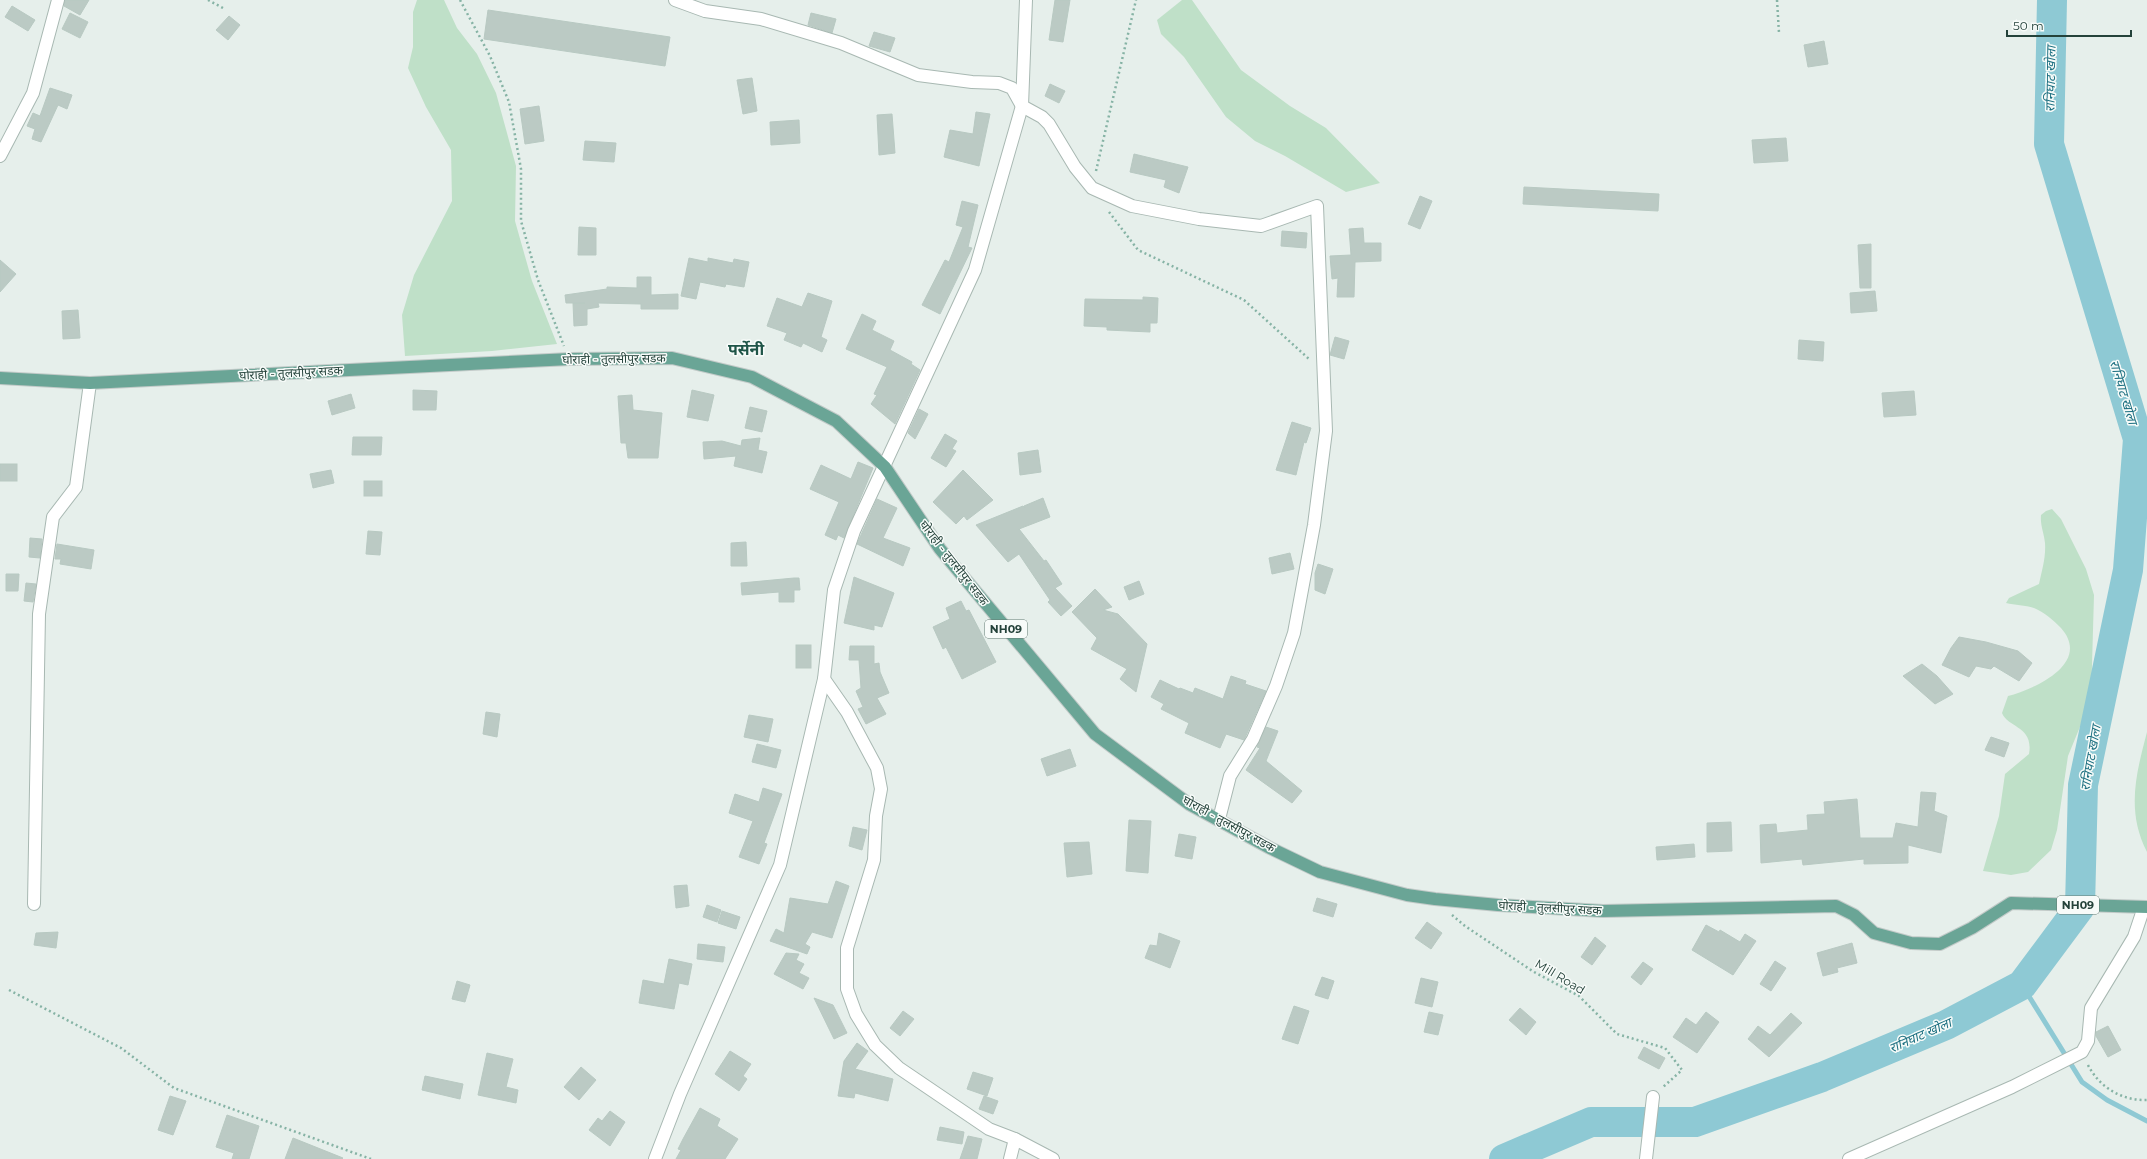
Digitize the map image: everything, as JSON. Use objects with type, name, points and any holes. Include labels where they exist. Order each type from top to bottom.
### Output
[{"type":"main road","name":"घोराही - तुलसीपुर सडक","points":[[0,378],[90,383],[570,359],[672,358],[752,377],[836,421],[884,467],[940,549],[1095,734],[1189,804],[1270,848],[1320,872],[1407,895],[1498,905],[1603,911],[1836,906],[1854,915],[1874,933],[1911,943],[1940,944],[1972,928],[2011,903],[2146,907]]},
{"type":"street","points":[[0,156],[34,93],[58,0]]},
{"type":"street","points":[[675,0],[705,11],[761,19],[842,43],[918,75],[972,82],[1000,83],[1012,88],[1022,106],[1042,117],[1049,124],[1075,167],[1092,188],[1132,206],[1199,219],[1261,226],[1317,206],[1326,432],[1314,525],[1294,633],[1276,686],[1253,739],[1230,776],[1219,819]]},
{"type":"street","points":[[654,1159],[680,1094],[780,865],[824,679],[834,590],[854,531],[975,270],[1022,106],[1026,0]]},
{"type":"street","points":[[34,904],[39,614],[53,517],[76,487],[90,383]]},
{"type":"street","points":[[824,679],[847,712],[877,768],[881,789],[876,816],[874,860],[847,948],[847,989],[856,1014],[875,1045],[899,1068],[989,1129],[1015,1139],[1053,1159]]},
{"type":"street","points":[[1849,1159],[2053,1067],[2082,1052],[2088,1040],[2091,1008],[2134,937],[2146,907]]},
{"type":"street","points":[[1646,1159],[1653,1097]]},
{"type":"street","points":[[1010,1159],[1015,1139]]},
{"type":"path","points":[[208,0],[223,8]]},
{"type":"path","points":[[460,0],[490,56],[509,102],[521,169],[521,221],[538,280],[570,359]]},
{"type":"path","points":[[1092,188],[1136,0]]},
{"type":"path","points":[[1777,0],[1779,33]]},
{"type":"path","points":[[1106,207],[1138,250],[1244,300],[1323,372]]},
{"type":"path","name":"Mill Road","points":[[1435,898],[1465,926],[1534,972],[1579,996],[1617,1034],[1665,1048],[1682,1070],[1653,1097]]},
{"type":"path","points":[[9,990],[121,1048],[174,1088],[371,1159]]},
{"type":"path","points":[[2082,1052],[2094,1078],[2105,1087],[2122,1096],[2138,1100],[2147,1100]]},
{"type":"green space","points":[[417,0],[444,0],[457,28],[477,54],[496,93],[516,166],[515,221],[532,281],[557,344],[492,351],[405,356],[402,315],[414,275],[452,201],[451,150],[426,107],[408,68],[413,47],[413,12]]},
{"type":"green space","points":[[1182,0],[1192,0],[1241,70],[1290,106],[1326,128],[1380,183],[1346,192],[1285,156],[1255,141],[1226,117],[1184,57],[1161,34],[1157,20]]},
{"type":"green space","points":[[2052,509],[2061,519],[2086,569],[2094,595],[2091,700],[2068,756],[2057,830],[2051,850],[2028,872],[2011,875],[1983,871],[1999,816],[2005,774],[2029,754],[2030,745],[2028,738],[2020,729],[2009,722],[2002,713],[2008,696],[2019,693],[2045,681],[2065,663],[2070,652],[2069,641],[2061,628],[2048,616],[2034,608],[2006,603],[2009,598],[2039,584],[2045,553],[2041,515]]},
{"type":"green space","points":[[2147,732],[2147,852],[2137,822],[2135,792],[2139,763]]},
{"type":"building","points":[[65,0],[89,0],[80,15],[64,6]]},
{"type":"building","points":[[1055,0],[1070,0],[1063,42],[1049,40]]},
{"type":"building","points":[[12,6],[35,20],[28,31],[5,17]]},
{"type":"building","points":[[488,10],[670,37],[665,66],[484,39]]},
{"type":"building","points":[[70,13],[88,22],[80,38],[62,29]]},
{"type":"building","points":[[811,13],[836,19],[832,33],[808,25]]},
{"type":"building","points":[[229,16],[240,25],[228,40],[216,30]]},
{"type":"building","points":[[874,32],[895,38],[890,52],[869,46]]},
{"type":"building","points":[[1824,41],[1828,64],[1808,67],[1804,45]]},
{"type":"building","points":[[752,78],[757,111],[743,114],[737,80]]},
{"type":"building","points":[[1050,84],[1065,91],[1059,103],[1045,96]]},
{"type":"building","points":[[50,88],[72,95],[67,109],[58,105],[41,142],[32,139],[35,129],[27,126],[33,113],[40,116]]},
{"type":"building","points":[[539,106],[544,141],[525,144],[520,109]]},
{"type":"building","points":[[976,112],[990,114],[979,166],[944,157],[950,130],[973,134]]},
{"type":"building","points":[[892,114],[895,153],[879,155],[877,115]]},
{"type":"building","points":[[799,120],[800,143],[771,145],[770,122]]},
{"type":"building","points":[[1786,138],[1788,161],[1754,163],[1752,140]]},
{"type":"building","points":[[585,141],[616,143],[614,162],[583,160]]},
{"type":"building","points":[[1134,154],[1188,167],[1179,193],[1164,187],[1166,180],[1130,172]]},
{"type":"building","points":[[1524,187],[1659,194],[1658,211],[1523,204]]},
{"type":"building","points":[[1420,196],[1432,201],[1420,229],[1408,224]]},
{"type":"building","points":[[962,201],[978,205],[968,247],[972,248],[940,314],[922,305],[945,260],[949,262],[963,227],[956,225]]},
{"type":"building","points":[[579,227],[596,228],[596,255],[578,255]]},
{"type":"building","points":[[1363,228],[1364,243],[1381,243],[1381,261],[1355,262],[1354,297],[1337,297],[1338,278],[1332,279],[1330,256],[1351,255],[1349,229]]},
{"type":"building","points":[[1282,231],[1307,233],[1306,248],[1281,246]]},
{"type":"building","points":[[1871,244],[1871,288],[1860,288],[1858,245]]},
{"type":"building","points":[[689,258],[708,262],[708,258],[733,263],[734,259],[749,262],[744,287],[726,284],[725,287],[700,282],[696,299],[681,296]]},
{"type":"building","points":[[0,260],[16,274],[0,292]]},
{"type":"building","points":[[637,277],[651,277],[651,295],[678,294],[678,309],[641,309],[641,304],[598,303],[599,307],[587,309],[587,325],[574,326],[573,303],[566,303],[565,295],[607,289],[607,287],[637,288]]},
{"type":"building","points":[[1875,291],[1877,311],[1851,313],[1850,293]]},
{"type":"building","points":[[808,293],[832,301],[821,337],[827,340],[822,352],[803,343],[801,347],[784,340],[787,333],[767,326],[777,298],[802,307]]},
{"type":"building","points":[[1143,297],[1158,298],[1157,323],[1150,323],[1150,332],[1107,330],[1107,327],[1084,326],[1085,299],[1143,300]]},
{"type":"building","points":[[78,310],[80,338],[63,339],[62,311]]},
{"type":"building","points":[[862,314],[876,321],[872,330],[894,341],[890,350],[912,362],[911,364],[920,370],[895,424],[871,404],[877,395],[874,394],[887,367],[846,349]]},
{"type":"building","points":[[1335,337],[1349,341],[1344,359],[1330,355]]},
{"type":"building","points":[[1799,340],[1824,342],[1823,361],[1798,359]]},
{"type":"building","points":[[413,390],[437,391],[436,410],[413,410]]},
{"type":"building","points":[[692,390],[714,395],[708,421],[687,417]]},
{"type":"building","points":[[1914,391],[1916,415],[1884,417],[1882,393]]},
{"type":"building","points":[[351,394],[355,408],[332,415],[328,401]]},
{"type":"building","points":[[632,395],[633,410],[662,413],[658,458],[628,458],[626,443],[621,443],[618,396]]},
{"type":"building","points":[[750,407],[767,411],[762,432],[745,428]]},
{"type":"building","points":[[919,409],[928,414],[915,439],[908,433]]},
{"type":"building","points":[[1292,422],[1311,428],[1306,443],[1304,442],[1296,475],[1276,470]]},
{"type":"building","points":[[945,434],[957,441],[952,449],[956,451],[946,467],[931,458]]},
{"type":"building","points":[[353,437],[382,437],[381,455],[352,455]]},
{"type":"building","points":[[760,438],[758,450],[767,452],[762,473],[734,466],[736,456],[704,459],[703,442],[722,441],[741,446],[742,440]]},
{"type":"building","points":[[1038,450],[1041,472],[1020,475],[1018,453]]},
{"type":"building","points":[[858,462],[873,468],[844,538],[838,535],[836,540],[825,535],[839,502],[810,489],[821,465],[851,479]]},
{"type":"building","points":[[0,464],[17,464],[17,481],[0,481]]},
{"type":"building","points":[[331,470],[334,483],[313,488],[310,474]]},
{"type":"building","points":[[963,470],[993,500],[967,520],[964,516],[956,524],[933,502]]},
{"type":"building","points":[[364,481],[382,481],[382,496],[364,496]]},
{"type":"building","points":[[1043,498],[1050,517],[1019,529],[1044,561],[1046,560],[1062,584],[1055,588],[1072,606],[1061,616],[1048,602],[1050,600],[1019,554],[1008,562],[976,525],[1023,506],[1025,508],[1024,506]]},
{"type":"building","points":[[877,499],[897,508],[883,538],[910,548],[903,566],[857,544]]},
{"type":"building","points":[[368,531],[382,532],[380,555],[366,554]]},
{"type":"building","points":[[30,538],[42,539],[40,558],[29,557]]},
{"type":"building","points":[[746,542],[747,566],[731,566],[731,543]]},
{"type":"building","points":[[57,544],[94,550],[91,569],[60,564],[61,559],[55,559]]},
{"type":"building","points":[[1290,553],[1294,569],[1272,574],[1269,558]]},
{"type":"building","points":[[1318,564],[1333,569],[1325,594],[1315,590],[1315,573]]},
{"type":"building","points":[[6,574],[19,574],[18,591],[6,591]]},
{"type":"building","points":[[854,577],[894,593],[882,627],[874,625],[874,630],[844,623]]},
{"type":"building","points":[[799,578],[800,590],[794,590],[794,602],[779,602],[779,592],[742,595],[741,583]]},
{"type":"building","points":[[1139,581],[1144,594],[1129,600],[1124,587]]},
{"type":"building","points":[[26,583],[36,584],[33,602],[24,601]]},
{"type":"building","points":[[1095,589],[1112,607],[1103,610],[1118,614],[1147,644],[1136,692],[1120,679],[1127,669],[1091,649],[1097,638],[1072,612]]},
{"type":"building","points":[[961,601],[966,611],[969,610],[996,662],[962,679],[946,647],[943,649],[933,627],[950,619],[946,608]]},
{"type":"building","points":[[1959,637],[1986,642],[2018,651],[2032,663],[2019,681],[1994,666],[1991,669],[1976,666],[1969,677],[1942,665]]},
{"type":"building","points":[[796,645],[811,645],[811,668],[796,668]]},
{"type":"building","points":[[850,646],[874,646],[874,664],[879,663],[880,672],[889,693],[877,698],[886,714],[866,724],[858,709],[863,707],[856,691],[861,688],[859,660],[849,660]]},
{"type":"building","points":[[1922,664],[1937,676],[1953,694],[1935,704],[1903,676]]},
{"type":"building","points":[[1231,676],[1246,681],[1245,684],[1266,691],[1244,740],[1226,734],[1220,748],[1185,733],[1189,723],[1161,709],[1164,704],[1151,697],[1160,680],[1179,689],[1180,688],[1193,693],[1195,688],[1223,699]]},
{"type":"building","points":[[486,712],[500,714],[497,737],[483,734]]},
{"type":"building","points":[[749,715],[773,719],[768,742],[744,737]]},
{"type":"building","points":[[1266,727],[1278,731],[1266,761],[1302,791],[1292,803],[1246,770],[1260,748],[1257,747]]},
{"type":"building","points":[[1991,737],[2009,743],[2004,757],[1985,750]]},
{"type":"building","points":[[757,744],[781,750],[776,768],[752,762]]},
{"type":"building","points":[[1070,749],[1076,766],[1047,776],[1041,759]]},
{"type":"building","points":[[763,788],[782,794],[764,843],[767,844],[759,864],[739,857],[753,821],[729,813],[735,794],[759,802]]},
{"type":"building","points":[[1921,792],[1936,793],[1934,811],[1947,816],[1941,853],[1908,845],[1908,863],[1864,864],[1864,859],[1803,865],[1802,859],[1761,863],[1760,825],[1776,824],[1777,833],[1808,830],[1807,815],[1825,814],[1824,802],[1857,799],[1860,838],[1893,838],[1896,823],[1918,827]]},
{"type":"building","points":[[1129,820],[1151,821],[1148,873],[1126,871]]},
{"type":"building","points":[[1731,822],[1732,851],[1707,852],[1707,823]]},
{"type":"building","points":[[853,827],[867,830],[862,850],[849,846]]},
{"type":"building","points":[[1179,834],[1196,837],[1192,859],[1175,856]]},
{"type":"building","points":[[1089,842],[1092,874],[1067,877],[1064,843]]},
{"type":"building","points":[[1694,844],[1695,857],[1657,860],[1656,847]]},
{"type":"building","points":[[836,881],[849,886],[832,938],[812,932],[805,944],[810,947],[807,954],[770,941],[776,929],[784,933],[790,898],[828,904]]},
{"type":"building","points":[[687,885],[689,906],[676,908],[674,886]]},
{"type":"building","points":[[1317,898],[1337,904],[1333,917],[1313,911]]},
{"type":"building","points":[[707,905],[721,910],[717,922],[703,917]]},
{"type":"building","points":[[722,911],[740,917],[736,929],[718,923]]},
{"type":"building","points":[[1427,922],[1442,933],[1431,949],[1415,938]]},
{"type":"building","points":[[1706,925],[1719,932],[1720,930],[1740,942],[1745,934],[1756,941],[1733,975],[1692,950]]},
{"type":"building","points":[[58,932],[56,948],[34,945],[36,933]]},
{"type":"building","points":[[1159,933],[1180,941],[1170,968],[1145,958],[1150,945],[1157,946]]},
{"type":"building","points":[[1595,937],[1606,946],[1592,965],[1581,957]]},
{"type":"building","points":[[1852,943],[1857,963],[1837,968],[1838,972],[1823,976],[1817,953]]},
{"type":"building","points":[[698,944],[725,947],[723,962],[697,959]]},
{"type":"building","points":[[786,953],[799,954],[796,960],[804,964],[799,973],[809,978],[803,989],[774,974]]},
{"type":"building","points":[[669,959],[692,964],[688,985],[679,983],[674,1009],[639,1003],[643,980],[664,984]]},
{"type":"building","points":[[1775,961],[1786,968],[1771,991],[1760,984]]},
{"type":"building","points":[[1643,962],[1653,969],[1641,985],[1631,977]]},
{"type":"building","points":[[1322,977],[1334,981],[1328,999],[1315,995]]},
{"type":"building","points":[[1421,978],[1438,982],[1432,1007],[1415,1003]]},
{"type":"building","points":[[457,981],[470,985],[465,1002],[452,999]]},
{"type":"building","points":[[814,998],[833,1005],[847,1033],[834,1039]]},
{"type":"building","points":[[1294,1006],[1309,1011],[1298,1044],[1282,1039]]},
{"type":"building","points":[[1520,1008],[1536,1022],[1526,1035],[1509,1020]]},
{"type":"building","points":[[903,1011],[914,1019],[900,1036],[890,1028]]},
{"type":"building","points":[[1429,1012],[1443,1015],[1438,1035],[1424,1032]]},
{"type":"building","points":[[1706,1012],[1719,1022],[1697,1053],[1673,1037],[1686,1018],[1696,1025]]},
{"type":"building","points":[[1791,1013],[1802,1023],[1769,1057],[1748,1039],[1758,1026],[1770,1035]]},
{"type":"building","points":[[2108,1026],[2121,1050],[2108,1057],[2096,1036],[2096,1032]]},
{"type":"building","points":[[857,1043],[868,1051],[855,1069],[893,1079],[888,1101],[855,1093],[854,1098],[838,1096],[844,1061]]},
{"type":"building","points":[[1644,1047],[1665,1058],[1659,1069],[1638,1058]]},
{"type":"building","points":[[730,1051],[751,1064],[743,1076],[747,1079],[739,1091],[715,1074]]},
{"type":"building","points":[[487,1053],[513,1059],[506,1087],[518,1090],[516,1103],[478,1095]]},
{"type":"building","points":[[581,1067],[596,1080],[579,1100],[564,1087]]},
{"type":"building","points":[[973,1072],[993,1078],[987,1096],[967,1089]]},
{"type":"building","points":[[425,1076],[463,1084],[460,1099],[422,1090]]},
{"type":"building","points":[[170,1096],[186,1101],[173,1135],[158,1130]]},
{"type":"building","points":[[984,1096],[998,1101],[993,1114],[979,1109]]},
{"type":"building","points":[[700,1108],[720,1119],[717,1126],[738,1139],[725,1159],[676,1159],[681,1150],[678,1149]]},
{"type":"building","points":[[610,1111],[625,1122],[610,1146],[589,1130],[598,1118],[602,1121]]},
{"type":"building","points":[[227,1115],[259,1126],[249,1159],[232,1159],[234,1153],[216,1147]]},
{"type":"building","points":[[940,1127],[964,1132],[962,1144],[937,1140]]},
{"type":"building","points":[[968,1136],[982,1139],[977,1159],[960,1159]]},
{"type":"building","points":[[293,1138],[343,1158],[285,1159]]},
{"type":"waterway","name":"रानिघाट खोला","points":[[1504,1159],[1591,1122],[1695,1122],[1822,1077],[1946,1025],[2022,985],[2080,907],[2083,785],[2128,570],[2138,439],[2049,144],[2052,0]]},
{"type":"waterway","points":[[2022,985],[2082,1082],[2107,1100],[2147,1121]]},
{"type":"district","name":"पर्सेनी","points":[[746,349]]}]
